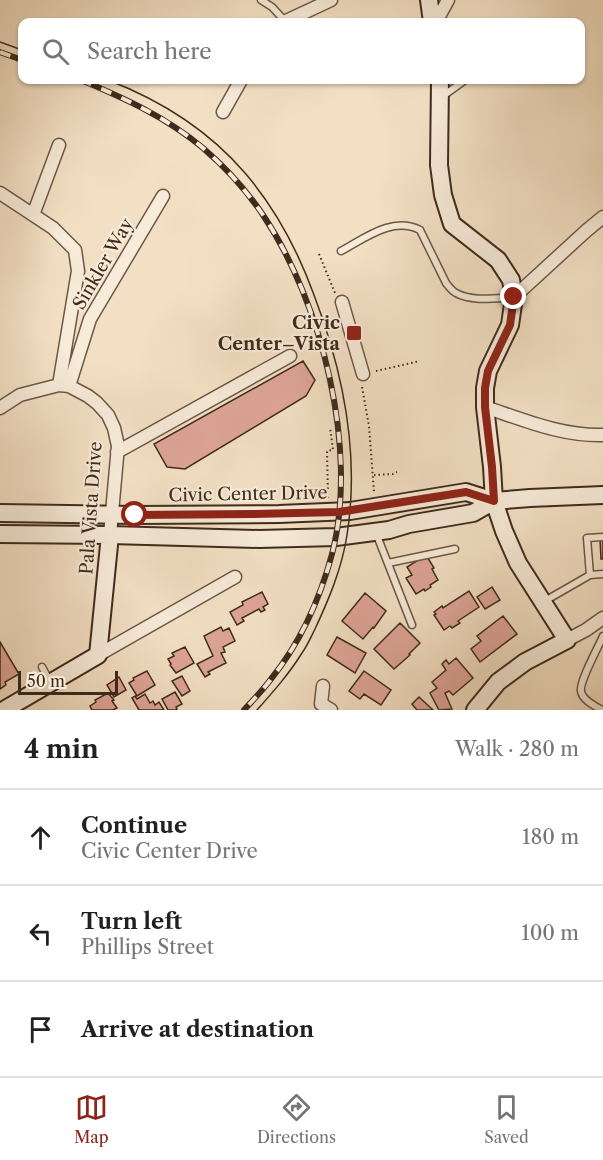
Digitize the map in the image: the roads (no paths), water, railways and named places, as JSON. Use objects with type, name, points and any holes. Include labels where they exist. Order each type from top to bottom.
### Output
[{"type":"main road","points":[[429,0],[433,18]]},
{"type":"main road","points":[[441,84],[439,165],[443,195],[452,224],[498,260],[511,280],[514,297],[510,325],[486,377],[485,407],[494,501],[518,563],[567,640],[525,662],[498,682],[475,710]]},
{"type":"main road","name":"Civic Center Drive","points":[[0,513],[327,512],[350,511],[466,492],[494,501],[603,495]]},
{"type":"main road","name":"Civic Center Drive","points":[[0,534],[259,539],[336,537],[389,530],[473,513],[494,501]]},
{"type":"main road","name":"Pala Vista Drive","points":[[98,656],[110,535]]},
{"type":"main road","points":[[4,710],[98,656]]},
{"type":"street","points":[[293,18],[331,0]]},
{"type":"street","points":[[437,18],[448,0]]},
{"type":"street","points":[[223,112],[239,84]]},
{"type":"street","points":[[33,215],[59,145]]},
{"type":"street","points":[[0,193],[53,228],[75,250],[78,272],[64,386],[20,395],[0,408]]},
{"type":"street","name":"Sinkler Way","points":[[64,386],[90,319],[163,196]]},
{"type":"street","points":[[514,297],[603,217]]},
{"type":"street","points":[[342,302],[347,336],[363,375]]},
{"type":"street","points":[[117,452],[290,356]]},
{"type":"street","name":"Pala Vista Drive","points":[[64,386],[97,403],[108,415],[114,428],[118,446],[110,535]]},
{"type":"street","points":[[485,407],[554,431],[603,435]]},
{"type":"street","points":[[98,656],[235,576]]},
{"type":"street","points":[[567,640],[603,618]]},
{"type":"street","points":[[323,686],[321,704],[332,710]]},
{"type":"lane","points":[[261,0],[272,7],[282,18]]},
{"type":"lane","points":[[441,99],[460,84]]},
{"type":"lane","points":[[341,251],[389,226],[414,227],[420,230],[446,283],[457,294],[482,298],[514,297]]},
{"type":"lane","points":[[376,532],[412,626]]},
{"type":"lane","points":[[590,575],[587,538],[603,537]]},
{"type":"lane","points":[[388,563],[455,549]]},
{"type":"lane","points":[[543,603],[590,575],[603,574]]},
{"type":"lane","points":[[602,710],[585,698],[580,690],[603,636]]},
{"type":"lane","points":[[42,667],[51,683]]},
{"type":"tram line","points":[[0,42],[18,49]]},
{"type":"tram line","points":[[118,84],[165,107],[200,130],[231,158],[267,201],[301,262],[324,324],[341,383],[350,443],[351,474],[351,504],[342,559],[330,595],[306,647],[286,676],[257,710]]},
{"type":"railway","points":[[0,52],[18,59]]},
{"type":"railway","points":[[90,84],[129,101],[189,137],[211,155],[243,188],[263,215],[284,251],[302,290],[318,334],[330,378],[338,424],[341,470],[339,513],[332,554],[315,604],[291,651],[265,687],[244,710]]},
{"type":"place","name":"Civic Center–Vista","points":[[354,333]]}]
